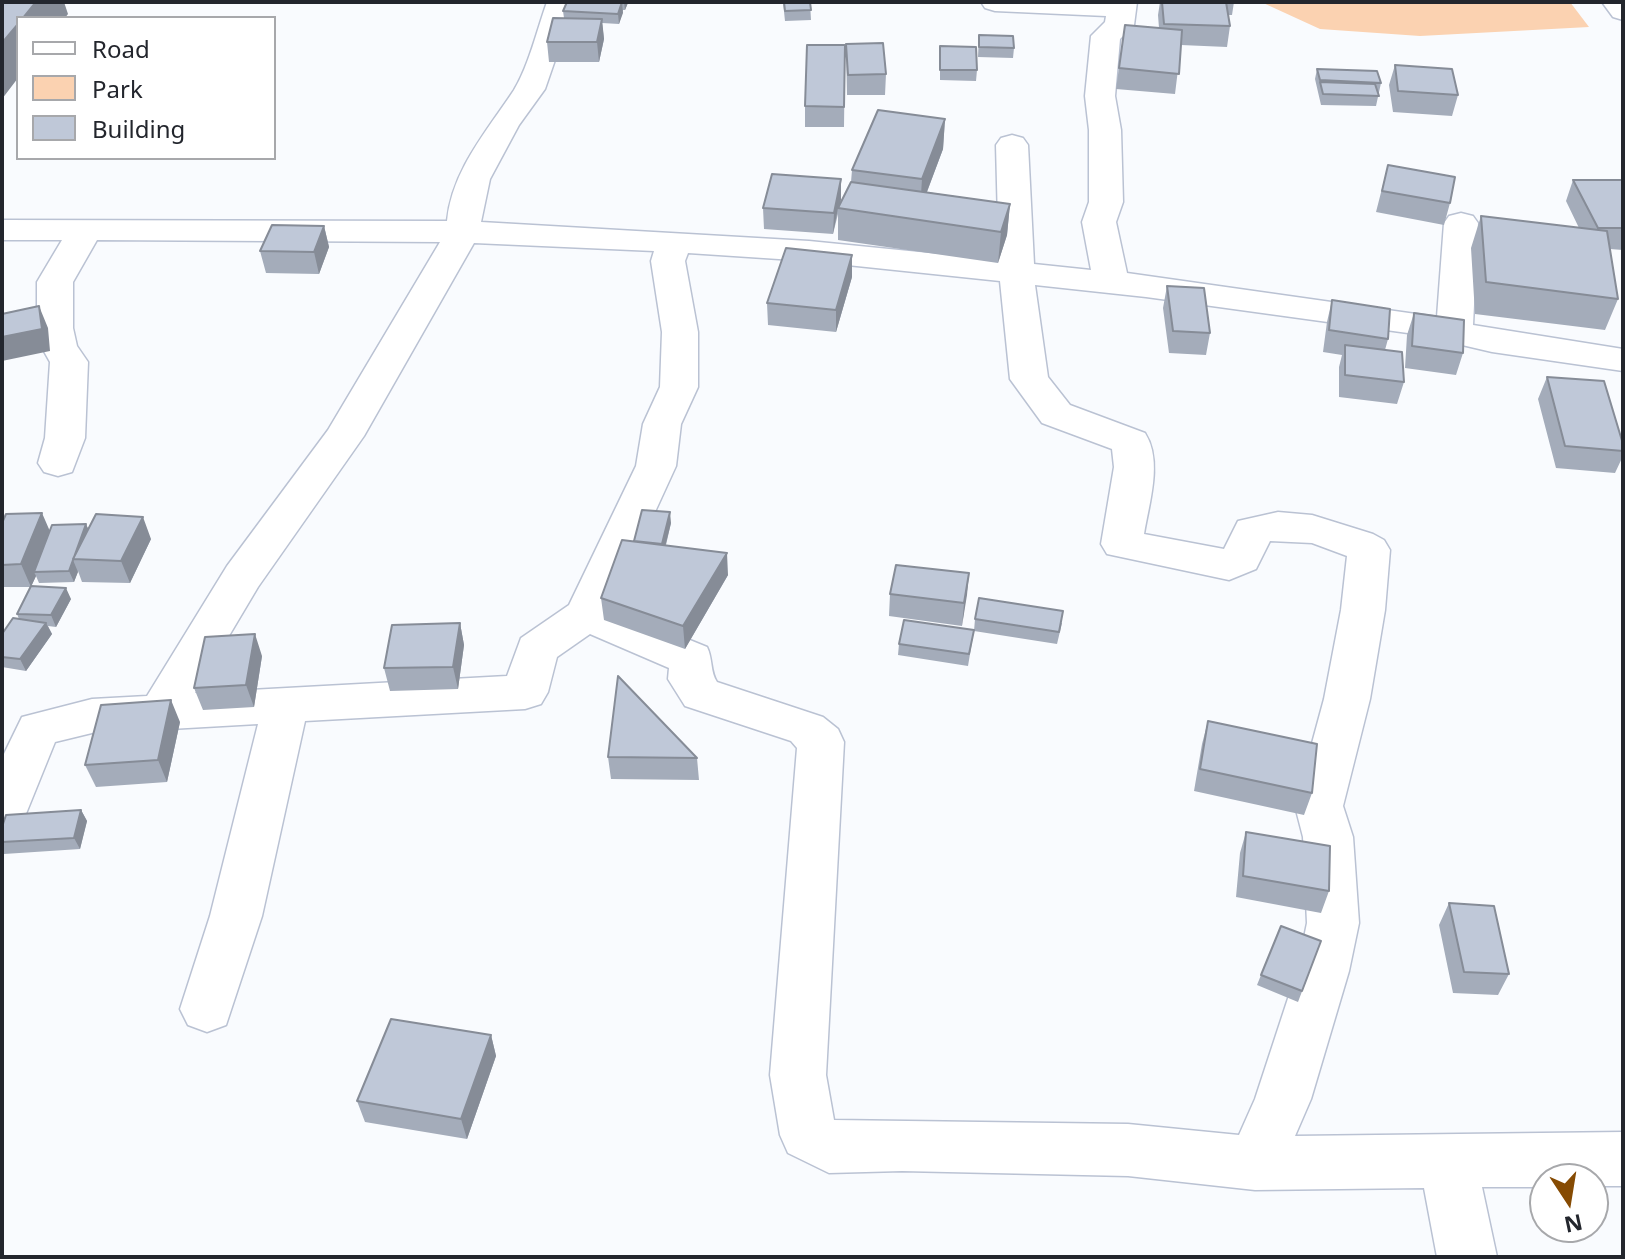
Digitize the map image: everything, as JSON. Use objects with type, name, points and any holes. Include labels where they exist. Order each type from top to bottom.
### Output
[{"type":"street","points":[[159,715],[242,577],[344,436],[463,232],[474,179],[504,123],[530,89],[561,2]]},
{"type":"street","points":[[995,2],[1122,5],[1119,25],[1106,36],[1100,96],[1105,130],[1106,190],[1099,222],[1111,282]]},
{"type":"street","points":[[1616,2],[1623,11]]},
{"type":"street","points":[[1012,145],[1017,272],[1029,379],[1056,414],[1131,442],[1134,467],[1122,544],[1229,565],[1241,559],[1253,531],[1269,526],[1339,536],[1369,550],[1363,610],[1347,699],[1319,806],[1328,837],[1333,923],[1323,971],[1283,1099],[1255,1163]]},
{"type":"street","points":[[1454,332],[1461,223]]},
{"type":"street","points":[[58,463],[65,438],[69,362],[59,346],[55,328],[55,282],[86,229]]},
{"type":"street","points":[[2,230],[463,232],[809,251],[1111,282],[1415,323],[1623,360]]},
{"type":"street","points":[[2,817],[12,797],[23,758],[38,729],[92,716],[159,715],[286,704],[365,703],[525,692],[537,649],[586,615],[656,466],[662,424],[679,387],[680,332],[668,261],[674,243]]},
{"type":"street","points":[[586,615],[691,659],[691,679],[701,694],[807,729],[821,742],[798,1075],[808,1135],[829,1147],[902,1145],[1128,1150],[1255,1163],[1623,1159]]},
{"type":"street","points":[[207,1009],[236,916],[286,704]]},
{"type":"street","points":[[1448,1161],[1467,1257]]},
{"type":"green space","points":[[1261,2],[1570,2],[1589,27],[1420,36],[1320,29]]},
{"type":"building","points":[[2,2],[36,2],[25,16],[16,16],[16,26],[2,43]]},
{"type":"building","points":[[567,2],[622,2],[618,14],[563,11]]},
{"type":"building","points":[[784,2],[810,2],[811,10],[785,11]]},
{"type":"building","points":[[1162,2],[1226,2],[1230,26],[1164,24]]},
{"type":"building","points":[[553,18],[602,19],[597,42],[547,42]]},
{"type":"building","points":[[1125,25],[1182,30],[1179,74],[1119,68]]},
{"type":"building","points":[[979,35],[1013,36],[1014,48],[979,47]]},
{"type":"building","points":[[883,43],[886,74],[848,75],[846,44]]},
{"type":"building","points":[[807,45],[845,45],[844,107],[805,106]]},
{"type":"building","points":[[940,46],[976,47],[977,70],[940,70]]},
{"type":"building","points":[[1395,65],[1452,69],[1458,95],[1398,91]]},
{"type":"building","points":[[1317,69],[1377,71],[1381,83],[1320,80]]},
{"type":"building","points":[[1320,82],[1375,84],[1379,96],[1323,94]]},
{"type":"building","points":[[878,110],[945,119],[922,179],[852,170]]},
{"type":"building","points":[[1388,165],[1455,177],[1450,203],[1382,191]]},
{"type":"building","points":[[772,174],[841,179],[834,213],[763,208]]},
{"type":"building","points":[[1573,180],[1623,180],[1623,228],[1598,228]]},
{"type":"building","points":[[851,182],[1010,204],[1001,232],[838,208]]},
{"type":"building","points":[[1481,216],[1607,231],[1618,299],[1486,282]]},
{"type":"building","points":[[272,225],[324,226],[314,252],[260,251]]},
{"type":"building","points":[[786,248],[852,255],[836,310],[767,303]]},
{"type":"building","points":[[1167,286],[1204,288],[1210,333],[1173,331]]},
{"type":"building","points":[[1332,300],[1390,309],[1388,339],[1329,330]]},
{"type":"building","points":[[39,306],[42,329],[2,337],[2,314]]},
{"type":"building","points":[[1414,313],[1464,320],[1463,353],[1412,346]]},
{"type":"building","points":[[1345,345],[1402,352],[1404,382],[1345,375]]},
{"type":"building","points":[[1547,377],[1604,381],[1623,451],[1565,446]]},
{"type":"building","points":[[642,510],[670,512],[662,544],[634,541]]},
{"type":"building","points":[[42,513],[21,564],[2,565],[2,523],[6,514]]},
{"type":"building","points":[[96,514],[143,517],[121,561],[73,559]]},
{"type":"building","points":[[86,524],[69,571],[34,572],[52,525]]},
{"type":"building","points":[[622,540],[727,553],[683,626],[601,598]]},
{"type":"building","points":[[896,565],[969,573],[964,603],[890,594]]},
{"type":"building","points":[[31,586],[66,588],[51,615],[17,614]]},
{"type":"building","points":[[979,598],[1063,611],[1059,632],[975,619]]},
{"type":"building","points":[[13,618],[46,623],[20,659],[2,657],[2,634]]},
{"type":"building","points":[[904,620],[974,630],[969,654],[899,644]]},
{"type":"building","points":[[460,623],[453,667],[384,668],[392,625]]},
{"type":"building","points":[[255,634],[246,685],[194,688],[205,637]]},
{"type":"building","points":[[618,676],[697,758],[608,757]]},
{"type":"building","points":[[171,700],[158,760],[85,765],[101,705]]},
{"type":"building","points":[[1208,721],[1317,744],[1312,793],[1200,769]]},
{"type":"building","points":[[81,810],[74,838],[2,842],[6,815]]},
{"type":"building","points":[[1246,832],[1330,846],[1329,891],[1243,876]]},
{"type":"building","points":[[1449,903],[1494,906],[1509,974],[1464,972]]},
{"type":"building","points":[[1281,926],[1321,941],[1302,991],[1261,975]]},
{"type":"building","points":[[391,1019],[491,1035],[461,1119],[357,1101]]}]
